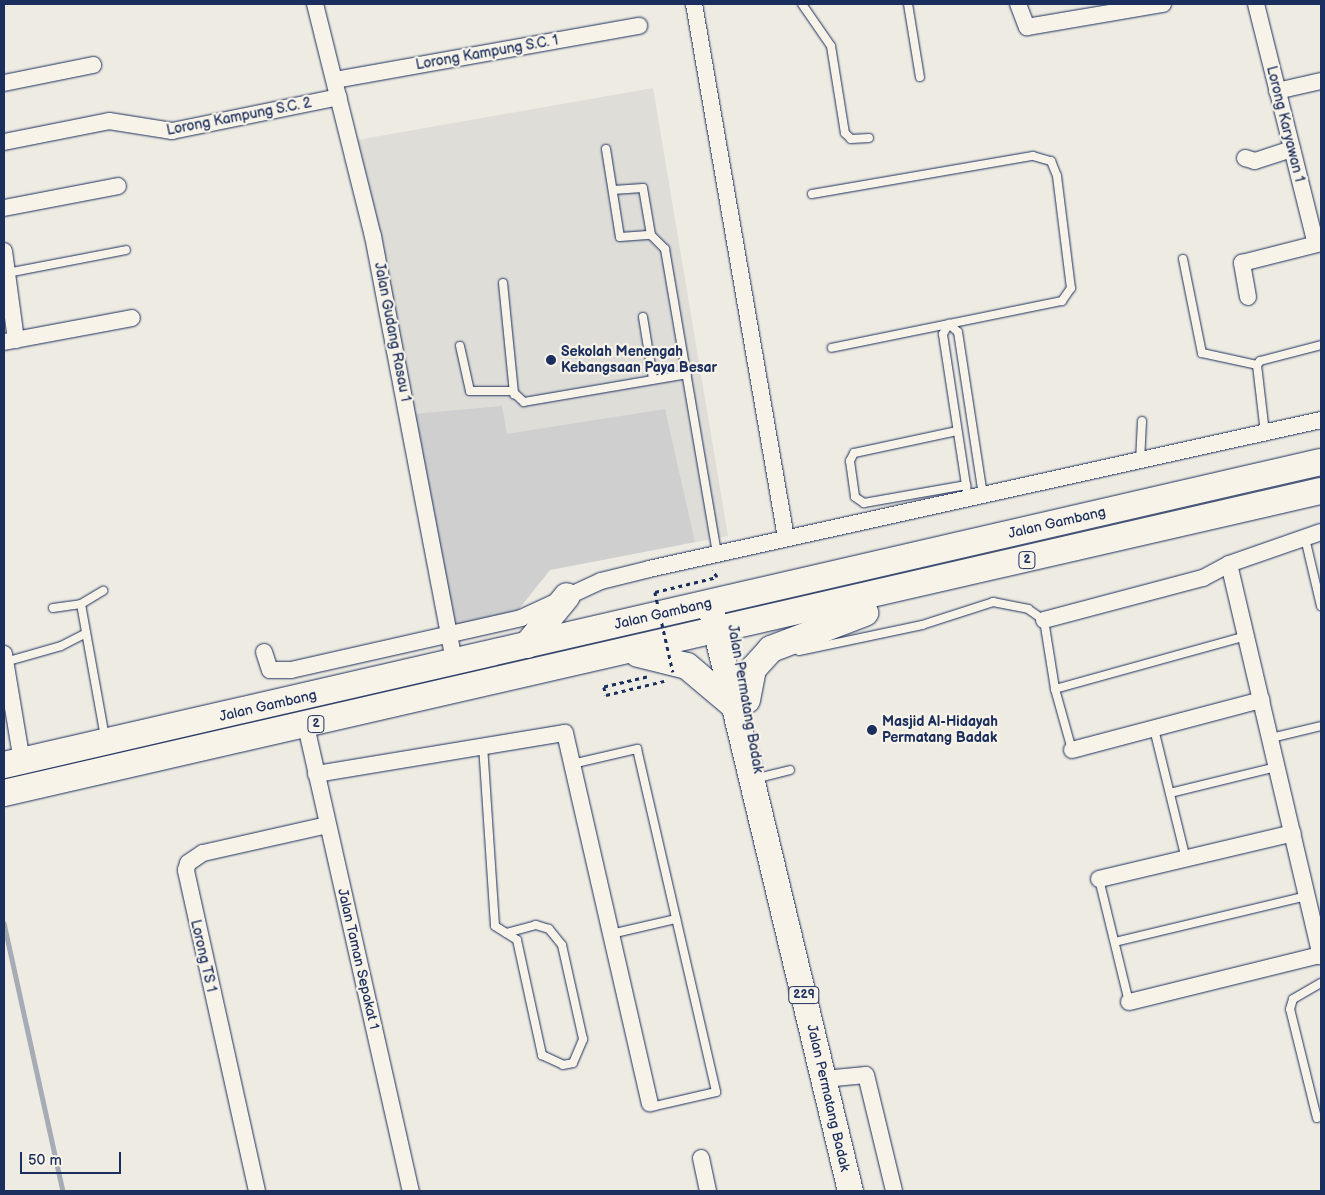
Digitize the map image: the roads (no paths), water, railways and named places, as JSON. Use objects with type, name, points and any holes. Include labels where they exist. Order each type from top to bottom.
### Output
[{"type":"highway","name":"Jalan Gambang","points":[[13,763],[455,664],[1321,462]]},
{"type":"highway","name":"Jalan Gambang","points":[[4,793],[724,631],[1321,491]]},
{"type":"highway","points":[[628,653],[687,666],[739,702],[758,659],[783,642],[979,572]]},
{"type":"highway","points":[[527,646],[567,596]]},
{"type":"main road","name":"Jalan Permatang Badak","points":[[717,602],[756,786],[850,1191]]},
{"type":"street","name":"Jalan Gudang Rasau 1","points":[[315,4],[373,236],[455,664]]},
{"type":"street","points":[[694,4],[786,538]]},
{"type":"street","points":[[1018,4],[1027,27],[1163,4]]},
{"type":"street","name":"Lorong Karyawan 1","points":[[1256,4],[1276,91],[1319,244]]},
{"type":"street","name":"Lorong Kampung S.C. 1","points":[[335,80],[639,26]]},
{"type":"street","points":[[4,83],[93,65]]},
{"type":"street","points":[[1276,91],[1321,80]]},
{"type":"street","name":"Lorong Kampung S.C. 2","points":[[4,142],[109,121],[161,132],[339,98]]},
{"type":"street","points":[[1245,158],[1255,160],[1292,149]]},
{"type":"street","points":[[4,208],[118,186]]},
{"type":"street","points":[[1248,297],[1240,267],[1242,263],[1319,244]]},
{"type":"street","points":[[4,251],[7,273],[10,341],[132,318]]},
{"type":"street","points":[[264,652],[270,670],[291,670],[521,618],[601,581],[972,493],[1140,461],[1321,420]]},
{"type":"street","points":[[1044,620],[1203,578],[1229,564],[1321,532]]},
{"type":"street","points":[[1129,1002],[1321,955],[1316,911],[1307,896],[1229,564]]},
{"type":"street","points":[[4,658],[13,763]]},
{"type":"street","points":[[1072,750],[1261,700]]},
{"type":"street","name":"Jalan Taman Sepakat 1","points":[[306,726],[411,1191]]},
{"type":"street","points":[[316,774],[561,731],[572,764],[650,1103]]},
{"type":"street","name":"Lorong TS 1","points":[[257,1191],[186,870],[188,863],[203,853],[327,825]]},
{"type":"street","points":[[1099,878],[1293,834]]},
{"type":"street","points":[[824,1078],[866,1076],[894,1191]]},
{"type":"street","points":[[701,1158],[708,1191]]},
{"type":"lane","points":[[802,4],[831,46],[844,133],[851,139],[869,138]]},
{"type":"lane","points":[[908,4],[920,76]]},
{"type":"lane","points":[[606,149],[620,237],[651,235]]},
{"type":"lane","points":[[812,194],[1033,156],[1050,161],[1057,176],[1070,294],[1062,301],[832,348]]},
{"type":"lane","points":[[613,190],[643,188],[651,235],[664,249],[717,554]]},
{"type":"lane","points":[[7,273],[126,250]]},
{"type":"lane","points":[[1183,259],[1202,352],[1257,365]]},
{"type":"lane","points":[[503,283],[514,394]]},
{"type":"lane","points":[[643,317],[653,380]]},
{"type":"lane","points":[[949,324],[943,334],[958,431],[972,493]]},
{"type":"lane","points":[[949,324],[958,332],[972,493]]},
{"type":"lane","points":[[1265,433],[1257,365],[1260,361],[1321,345]]},
{"type":"lane","points":[[460,346],[470,391],[514,394],[524,402],[687,374]]},
{"type":"lane","points":[[1140,461],[1142,421]]},
{"type":"lane","points":[[958,431],[854,452],[850,461],[855,497],[864,503],[972,493]]},
{"type":"lane","points":[[1305,538],[1321,606]]},
{"type":"lane","points":[[53,608],[81,604],[103,591]]},
{"type":"lane","points":[[758,659],[914,627],[993,602],[1016,605],[1044,620],[1055,689],[1072,750]]},
{"type":"lane","points":[[81,604],[106,742]]},
{"type":"lane","points":[[4,658],[61,646],[86,633]]},
{"type":"lane","points":[[1055,689],[1246,636]]},
{"type":"lane","points":[[1271,738],[1321,726]]},
{"type":"lane","points":[[1154,728],[1186,859]]},
{"type":"lane","points":[[483,745],[495,926],[506,933],[517,940],[538,1047],[551,1061],[573,1063],[582,1039],[562,946],[549,929],[536,926],[506,933]]},
{"type":"lane","points":[[572,764],[637,749],[716,1092],[655,1106],[650,1103]]},
{"type":"lane","points":[[1170,793],[1278,767]]},
{"type":"lane","points":[[756,786],[790,770]]},
{"type":"lane","points":[[1099,878],[1129,1002]]},
{"type":"lane","points":[[1115,942],[1307,896]]},
{"type":"lane","points":[[611,934],[676,919]]},
{"type":"lane","points":[[1316,1118],[1290,1009],[1293,999],[1321,983]]},
{"type":"waterway","points":[[4,923],[63,1191]]},
{"type":"place","name":"Sekolah Menengah Kebangsaan Paya Besar","points":[[551,360]]},
{"type":"place","name":"Masjid Al-Hidayah Permatang Badak","points":[[872,730]]}]
